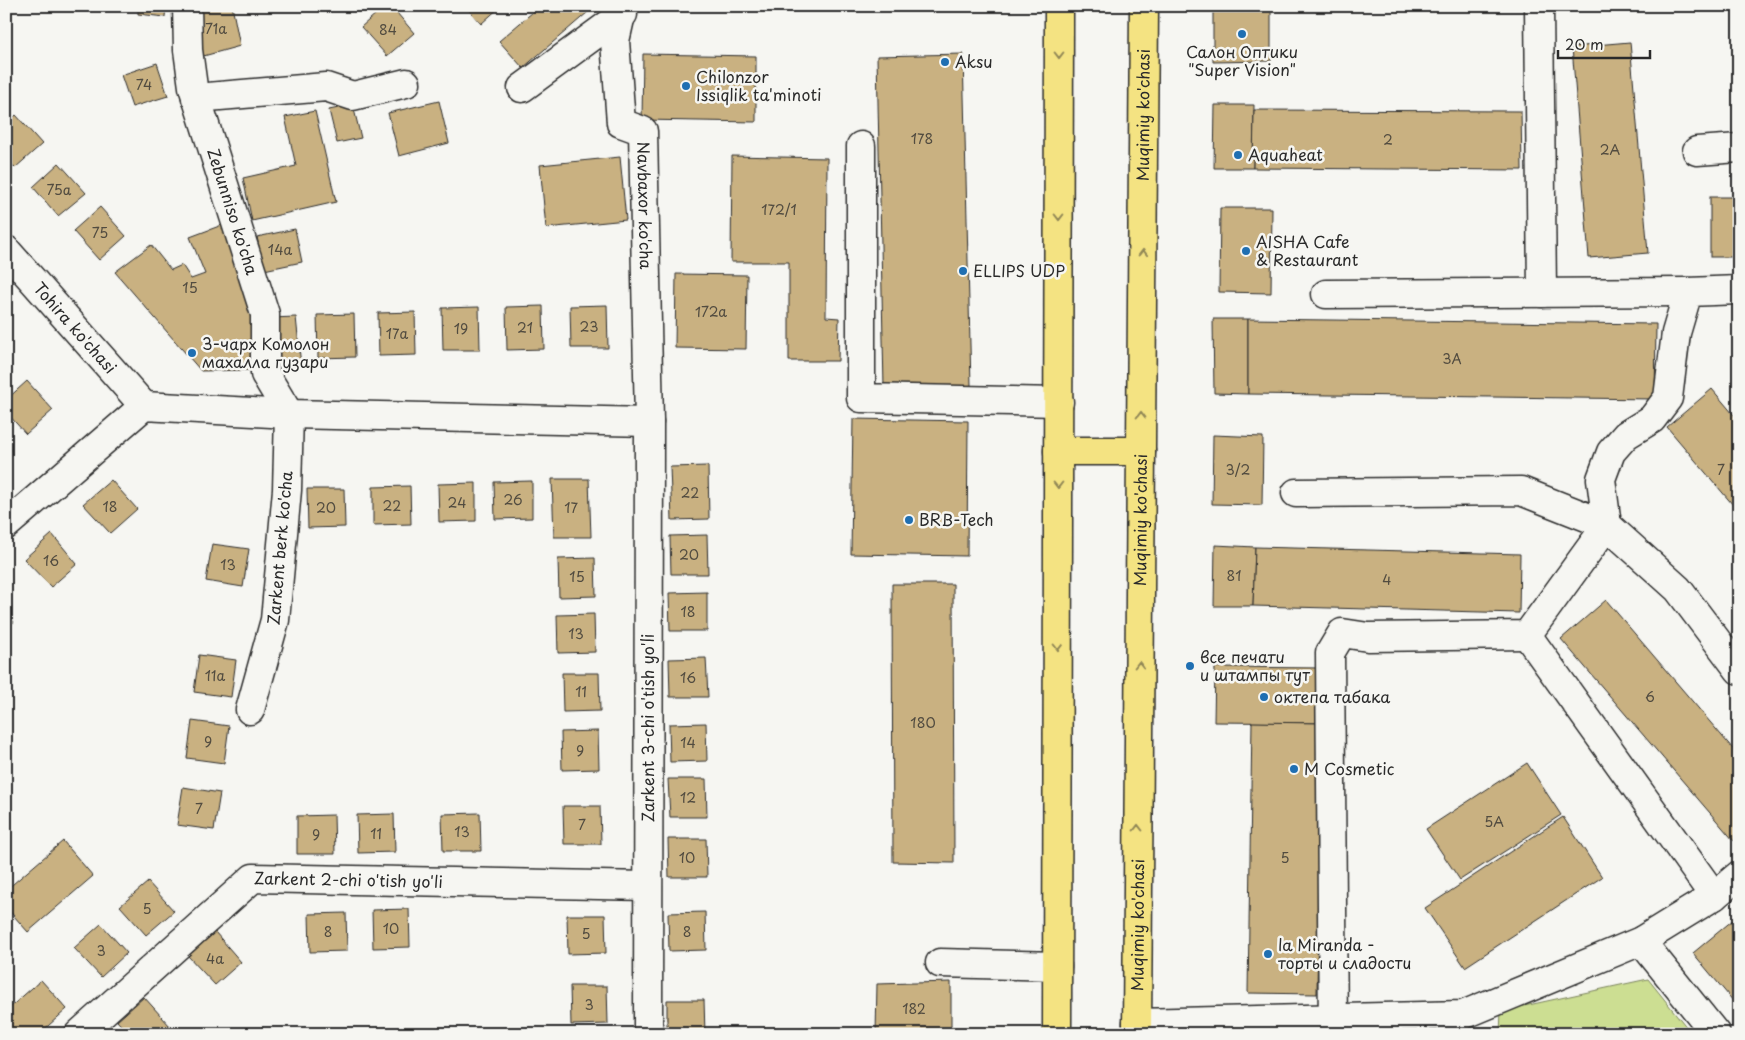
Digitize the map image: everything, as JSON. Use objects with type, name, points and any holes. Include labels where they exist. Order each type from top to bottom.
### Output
[{"type":"main road","points":[[1056,1034],[1059,6]]},
{"type":"main road","name":"Muqimiy ko'chasi","points":[[1137,1028],[1144,6]]},
{"type":"main road","points":[[1058,451],[1141,451]]},
{"type":"street","name":"Zebunniso ko'cha","points":[[187,6],[188,50],[196,98],[265,314],[265,374],[289,414]]},
{"type":"street","points":[[1539,6],[1542,293]]},
{"type":"street","points":[[522,88],[623,10]]},
{"type":"street","name":"Navbaxor ko'cha","points":[[623,10],[615,41],[621,123],[643,131],[650,422]]},
{"type":"street","points":[[196,98],[326,87],[353,96],[406,83]]},
{"type":"street","points":[[861,146],[862,398],[1058,402]]},
{"type":"street","points":[[1697,151],[1739,148]]},
{"type":"street","name":"Tohira ko'chasi","points":[[6,250],[144,406]]},
{"type":"street","points":[[1326,294],[1688,292],[1739,290]]},
{"type":"street","points":[[1528,635],[1607,525],[1601,479],[1611,452],[1626,436],[1652,418],[1668,398],[1676,333],[1688,292]]},
{"type":"street","points":[[6,525],[144,406],[289,414],[650,422]]},
{"type":"street","name":"Zarkent berk ko'cha","points":[[250,710],[275,620],[287,490],[289,414]]},
{"type":"street","name":"Zarkent 3-chi o'tish yo'li","points":[[648,1034],[650,422]]},
{"type":"street","points":[[1296,493],[1521,491],[1607,525],[1678,589],[1739,670]]},
{"type":"street","points":[[1333,1025],[1330,653],[1342,632],[1368,637],[1528,635]]},
{"type":"street","points":[[1528,635],[1714,896]]},
{"type":"street","points":[[1137,1028],[1333,1025],[1463,1016],[1641,941],[1714,896],[1739,875]]},
{"type":"street","name":"Zarkent 2-chi o'tish yo'li","points":[[79,1034],[253,878],[647,886]]},
{"type":"street","points":[[1641,941],[1716,1034]]},
{"type":"street","points":[[940,963],[1057,966]]},
{"type":"green space","points":[[1648,979],[1692,1034],[1500,1034],[1501,1011]]},
{"type":"building","points":[[138,6],[166,6],[165,17],[138,14]]},
{"type":"building","points":[[193,6],[232,6],[240,46],[200,57]]},
{"type":"building","points":[[385,6],[391,6],[414,33],[387,56],[361,27]]},
{"type":"building","points":[[465,6],[501,6],[481,24]]},
{"type":"building","points":[[540,6],[595,6],[523,68],[499,41]]},
{"type":"building","name":"Салон Оптики \"Super Vision\"","points":[[1213,6],[1271,6],[1271,61],[1213,62]]},
{"type":"building","points":[[1630,42],[1648,253],[1589,258],[1572,47]]},
{"type":"building","points":[[643,54],[756,56],[756,122],[642,120]]},
{"type":"building","points":[[963,54],[971,386],[884,387],[877,56]]},
{"type":"building","points":[[157,63],[168,96],[132,107],[121,75]]},
{"type":"building","points":[[439,101],[449,143],[399,156],[388,113]]},
{"type":"building","points":[[353,105],[361,138],[337,143],[329,110]]},
{"type":"building","points":[[1215,105],[1254,105],[1253,168],[1214,168]]},
{"type":"building","points":[[1254,110],[1521,111],[1522,170],[1253,168]]},
{"type":"building","points":[[315,111],[336,202],[252,221],[243,178],[296,166],[285,117]]},
{"type":"building","points":[[16,115],[42,144],[15,168],[6,158],[6,124]]},
{"type":"building","points":[[732,156],[827,158],[826,317],[839,318],[838,361],[789,361],[789,262],[731,262]]},
{"type":"building","points":[[620,157],[626,220],[546,228],[540,165]]},
{"type":"building","points":[[59,163],[86,193],[58,216],[33,187]]},
{"type":"building","points":[[1710,197],[1739,197],[1739,257],[1710,257]]},
{"type":"building","points":[[100,207],[126,236],[99,260],[73,231]]},
{"type":"building","points":[[1220,208],[1272,208],[1271,293],[1219,292]]},
{"type":"building","points":[[230,222],[255,297],[254,370],[201,371],[115,272],[151,245],[171,270],[182,265],[191,279],[205,274],[190,237]]},
{"type":"building","points":[[295,229],[302,262],[264,270],[257,237]]},
{"type":"building","points":[[676,274],[747,275],[746,349],[675,348]]},
{"type":"building","points":[[607,305],[608,348],[571,348],[570,306]]},
{"type":"building","points":[[543,306],[544,349],[507,350],[506,307]]},
{"type":"building","points":[[479,307],[480,350],[443,350],[442,308]]},
{"type":"building","points":[[415,312],[416,355],[379,356],[378,313]]},
{"type":"building","points":[[354,314],[355,357],[318,358],[317,315]]},
{"type":"building","points":[[296,317],[301,366],[272,360],[271,318]]},
{"type":"building","points":[[1213,319],[1248,319],[1248,394],[1214,393]]},
{"type":"building","points":[[1248,319],[1656,324],[1655,399],[1248,394]]},
{"type":"building","points":[[27,381],[53,410],[26,434],[6,412],[6,400]]},
{"type":"building","points":[[1712,389],[1739,421],[1739,512],[1667,427]]},
{"type":"building","name":"BRB-Tech","points":[[853,419],[968,421],[967,556],[851,554]]},
{"type":"building","points":[[1213,435],[1263,437],[1262,505],[1212,504]]},
{"type":"building","points":[[6,445],[11,450],[6,455]]},
{"type":"building","points":[[708,466],[709,519],[672,520],[670,467]]},
{"type":"building","points":[[552,479],[589,479],[591,537],[554,537]]},
{"type":"building","points":[[111,480],[137,509],[110,533],[83,504]]},
{"type":"building","points":[[532,481],[532,518],[495,519],[494,482]]},
{"type":"building","points":[[476,483],[476,521],[439,522],[438,484]]},
{"type":"building","points":[[410,486],[411,524],[373,525],[373,487]]},
{"type":"building","points":[[307,489],[344,489],[345,527],[308,528]]},
{"type":"building","points":[[52,534],[77,564],[51,587],[24,559]]},
{"type":"building","points":[[707,535],[708,574],[671,574],[670,536]]},
{"type":"building","points":[[212,544],[249,549],[243,587],[206,581]]},
{"type":"building","points":[[1215,545],[1255,547],[1253,606],[1214,606]]},
{"type":"building","points":[[1255,547],[1520,554],[1519,613],[1253,606]]},
{"type":"building","points":[[595,558],[596,596],[559,597],[558,559]]},
{"type":"building","points":[[892,584],[953,584],[954,863],[893,862]]},
{"type":"building","points":[[707,592],[707,631],[670,631],[669,593]]},
{"type":"building","points":[[1606,600],[1739,756],[1739,837],[1734,841],[1561,639]]},
{"type":"building","points":[[6,613],[14,622],[6,628]]},
{"type":"building","points":[[594,614],[595,652],[558,653],[557,615]]},
{"type":"building","points":[[199,655],[236,660],[231,697],[194,692]]},
{"type":"building","points":[[706,658],[708,697],[670,697],[669,659]]},
{"type":"building","points":[[1215,667],[1322,668],[1321,723],[1214,722]]},
{"type":"building","points":[[562,673],[599,673],[600,711],[563,712]]},
{"type":"building","points":[[192,721],[229,726],[224,763],[187,758]]},
{"type":"building","points":[[1252,722],[1321,723],[1317,994],[1248,993]]},
{"type":"building","points":[[706,723],[707,761],[670,762],[669,724]]},
{"type":"building","points":[[598,731],[599,769],[562,770],[561,732]]},
{"type":"building","points":[[1527,763],[1561,815],[1460,880],[1426,829]]},
{"type":"building","points":[[668,779],[706,779],[707,817],[670,817]]},
{"type":"building","points":[[183,787],[220,793],[214,830],[177,825]]},
{"type":"building","points":[[563,806],[600,806],[601,844],[564,844]]},
{"type":"building","points":[[480,813],[481,851],[443,851],[442,814]]},
{"type":"building","points":[[394,814],[395,852],[358,853],[357,815]]},
{"type":"building","points":[[334,815],[335,854],[297,854],[297,816]]},
{"type":"building","points":[[1563,817],[1602,877],[1465,967],[1425,908]]},
{"type":"building","points":[[668,839],[706,839],[707,877],[669,877]]},
{"type":"building","points":[[63,841],[93,876],[28,932],[6,907],[6,890]]},
{"type":"building","points":[[148,882],[174,911],[146,935],[120,906]]},
{"type":"building","points":[[409,909],[410,947],[373,948],[372,910]]},
{"type":"building","points":[[705,912],[706,950],[669,951],[668,913]]},
{"type":"building","points":[[346,913],[347,951],[310,952],[309,914]]},
{"type":"building","points":[[567,915],[605,915],[606,953],[568,954]]},
{"type":"building","points":[[1739,915],[1739,1008],[1693,953]]},
{"type":"building","points":[[101,924],[127,953],[101,977],[74,948]]},
{"type":"building","points":[[215,932],[241,962],[215,985],[188,956]]},
{"type":"building","points":[[41,980],[67,1009],[39,1034],[6,1034],[6,1011]]},
{"type":"building","points":[[951,982],[951,1034],[876,1034],[877,984]]},
{"type":"building","points":[[570,986],[607,986],[608,1024],[571,1025]]},
{"type":"building","points":[[144,997],[170,1026],[161,1034],[129,1034],[117,1021]]},
{"type":"building","points":[[667,1000],[704,1000],[705,1034],[667,1034]]},
{"type":"place","name":"Салон Оптики \"Super Vision\"","points":[[1242,34]]},
{"type":"place","name":"Aksu","points":[[945,62]]},
{"type":"place","name":"Chilonzor Issiqlik ta'minoti","points":[[686,86]]},
{"type":"place","name":"Aquaheat","points":[[1238,155]]},
{"type":"place","name":"AISHA Cafe & Restaurant","points":[[1246,251]]},
{"type":"place","name":"ELLIPS UDP","points":[[963,271]]},
{"type":"place","name":"3-чарх Комолон махалла гузари","points":[[192,353]]},
{"type":"place","name":"BRB-Tech","points":[[909,520]]},
{"type":"place","name":"все печати и штампы тут","points":[[1190,666]]},
{"type":"place","name":"октепа табака","points":[[1264,697]]},
{"type":"place","name":"M Cosmetic","points":[[1294,769]]},
{"type":"place","name":"la Miranda - торты и сладости","points":[[1268,954]]}]
